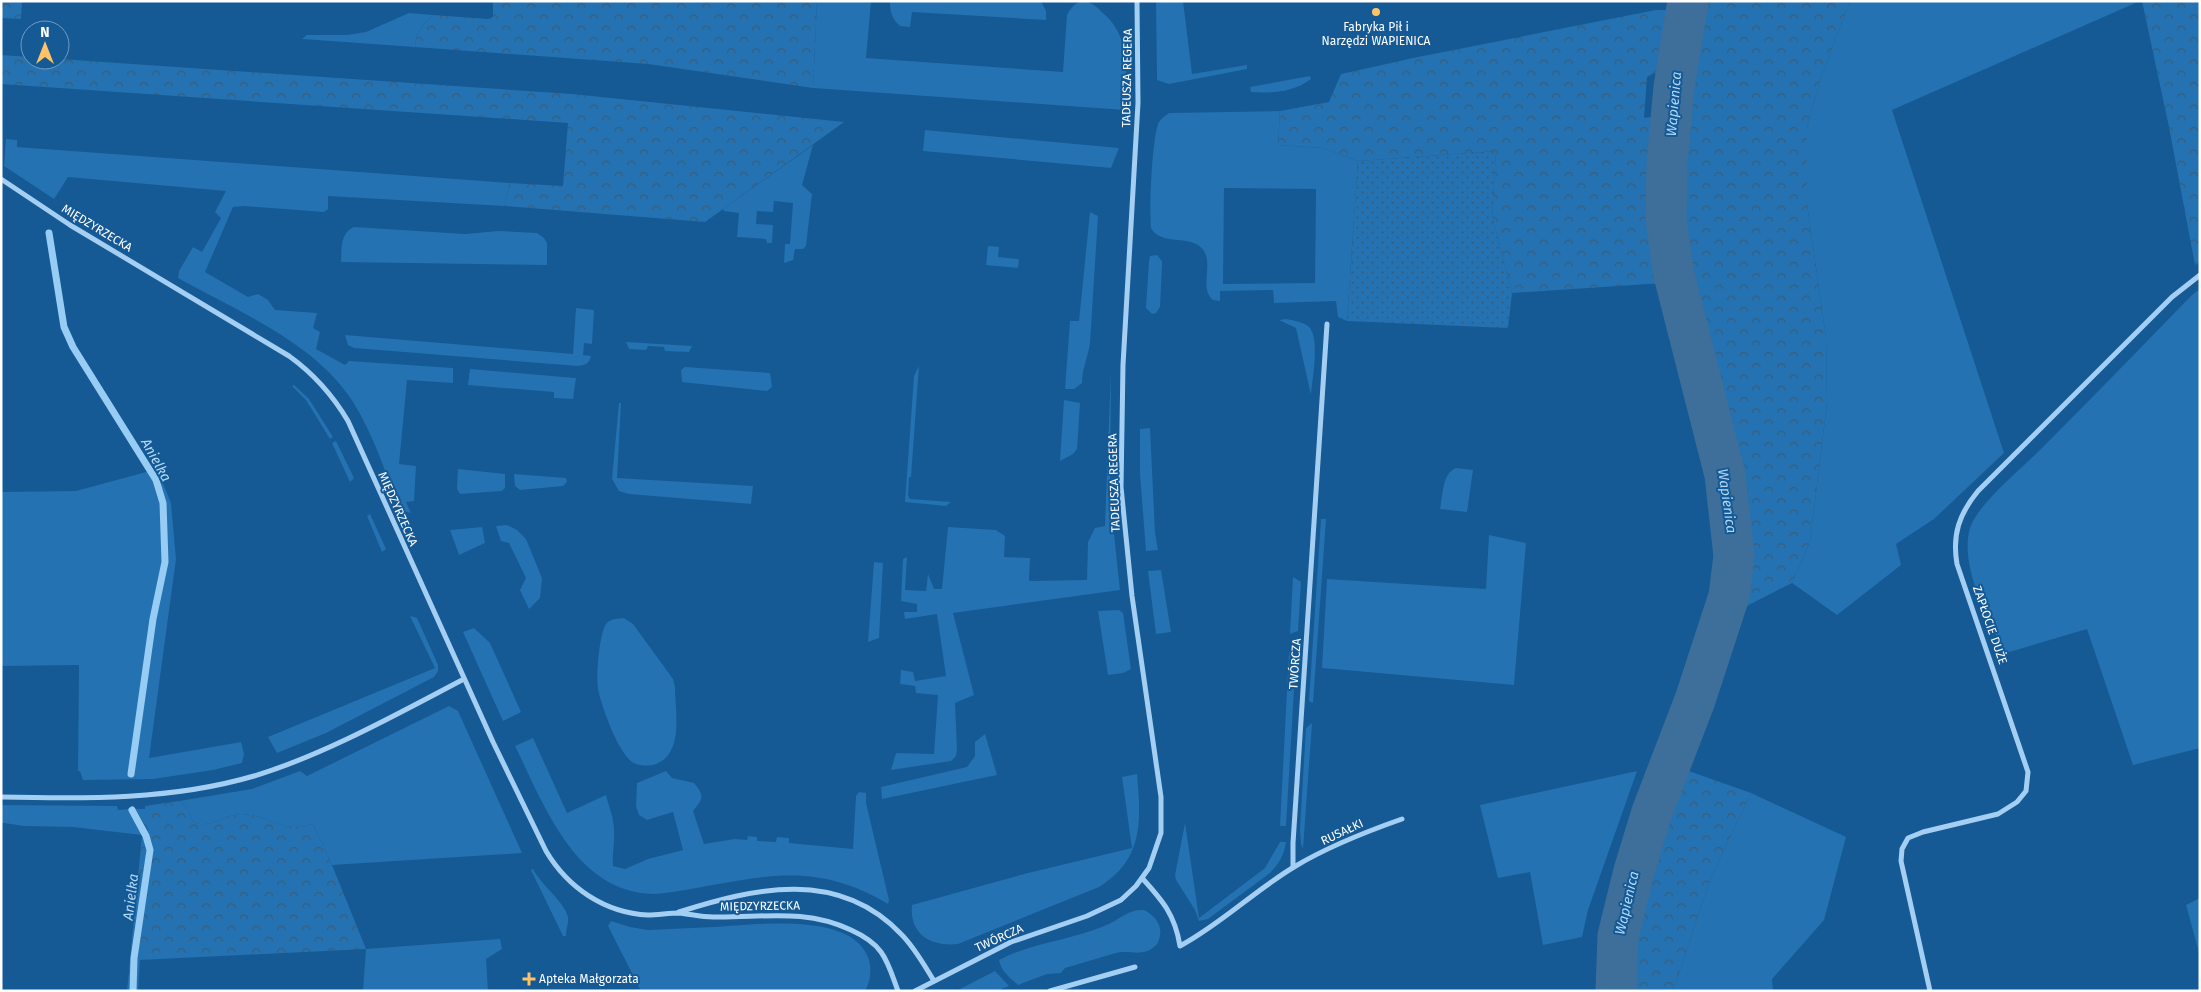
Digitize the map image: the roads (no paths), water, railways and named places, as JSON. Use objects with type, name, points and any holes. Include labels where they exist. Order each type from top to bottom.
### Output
[{"type":"street","name":"TADEUSZA REGERA","points":[[1137,1],[1138,103],[1123,365],[1121,487],[1132,596],[1162,810],[1161,833],[1158,844],[1154,857],[1142,878]]},
{"type":"street","name":"MIĘDZYRZECKA","points":[[1,179],[70,225],[289,356],[315,376],[334,398],[348,421],[464,679],[546,851],[562,873],[584,893],[612,907],[648,915],[677,913],[712,917],[798,915],[828,920],[856,932],[874,945],[885,959],[898,991]]},
{"type":"street","name":"ZAPŁOCIE DUŻE","points":[[1930,991],[1901,861],[1902,849],[1908,838],[1923,832],[1998,814],[2017,802],[2026,791],[2028,772],[1958,564],[1955,539],[1960,518],[1968,503],[1978,491],[2172,297],[2200,275]]},
{"type":"street","name":"TWÓRCZA","points":[[1293,867],[1293,842],[1327,324]]},
{"type":"street","points":[[1,797],[144,796],[198,789],[254,776],[313,753],[401,712],[464,679]]},
{"type":"street","name":"RUSAŁKI","points":[[1293,867],[1367,831],[1402,818]]},
{"type":"street","points":[[1142,878],[1172,914],[1177,927],[1180,946],[1202,934],[1293,867]]},
{"type":"street","name":"TWÓRCZA","points":[[915,991],[1011,942],[1110,906],[1128,894],[1142,878]]},
{"type":"street","name":"MIĘDZYRZECKA","points":[[677,913],[720,899],[773,889],[805,889],[836,895],[865,907],[893,926],[912,946],[934,980]]},
{"type":"street","points":[[1050,991],[1136,967]]},
{"type":"waterway","name":"Wapienica","points":[[1616,991],[1618,936],[1634,871],[1652,812],[1695,700],[1729,596],[1734,556],[1725,475],[1674,275],[1666,220],[1667,162],[1674,87],[1688,1]]},
{"type":"waterway","name":"Anielka","points":[[49,233],[64,327],[73,347],[156,480],[163,503],[165,562],[153,619],[131,774]]},
{"type":"waterway","name":"Anielka","points":[[132,810],[146,836],[150,850],[134,958],[133,991]]},
{"type":"place","name":"Fabryka Pił i Narzędzi WAPIENICA","points":[[1376,12]]},
{"type":"place","name":"Apteka Małgorzata","points":[[529,979]]}]
